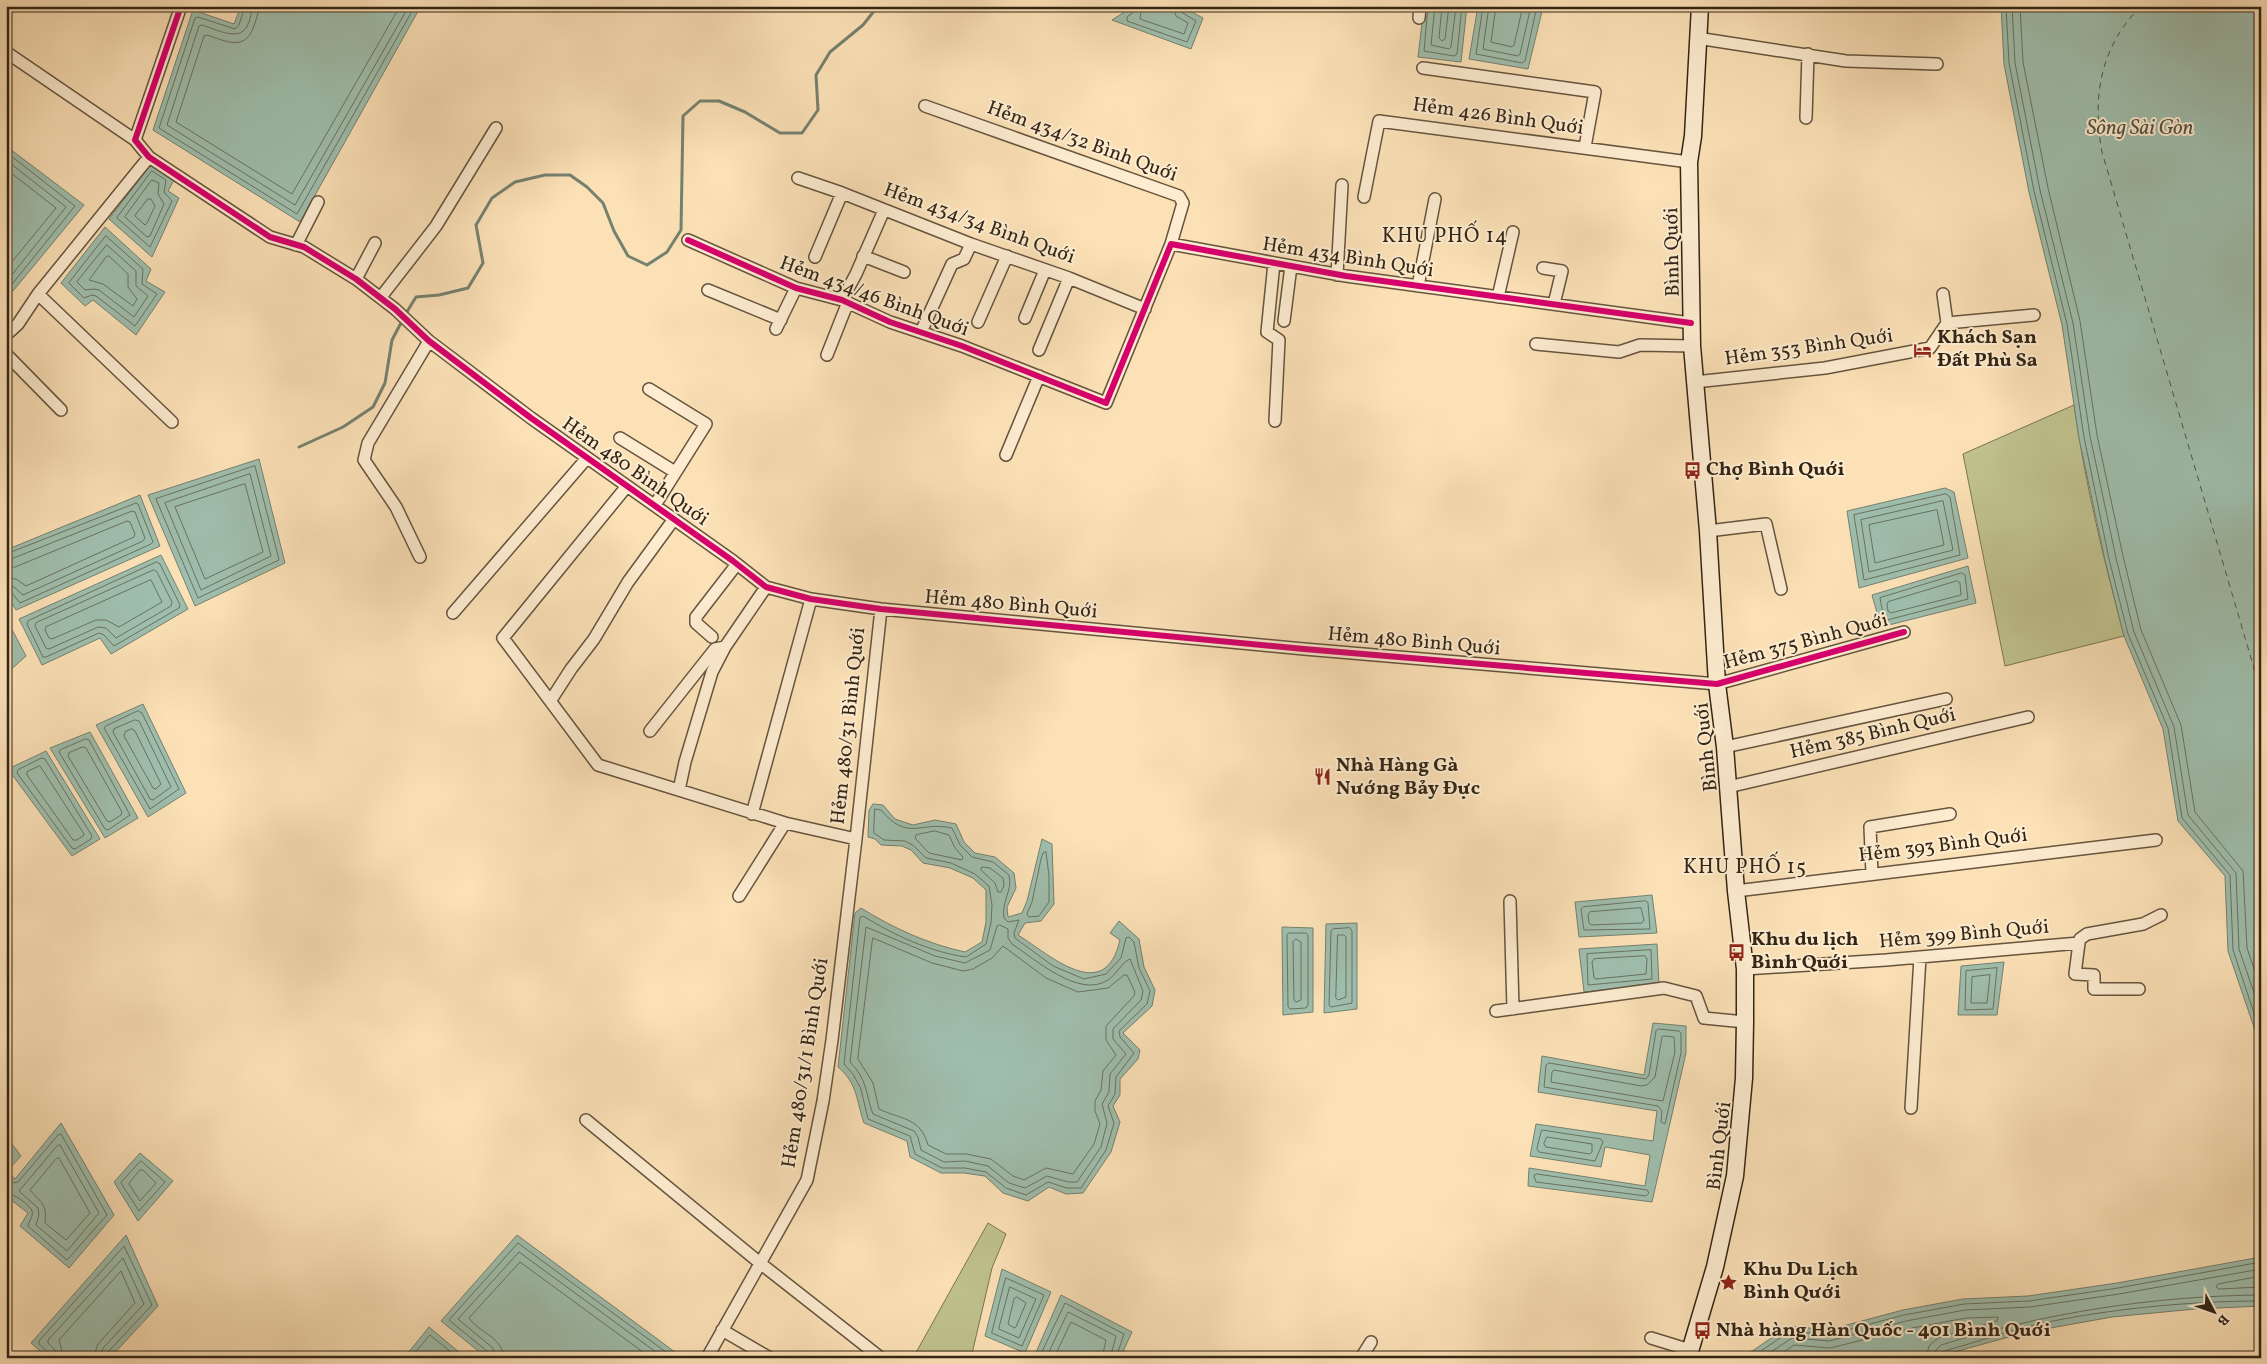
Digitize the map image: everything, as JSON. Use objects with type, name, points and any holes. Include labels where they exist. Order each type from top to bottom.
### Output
[{"type":"main road","name":"Bình Quới","points":[[1689,1354],[1715,1267],[1735,1176],[1744,1078],[1745,1022],[1745,969],[1736,890],[1725,747],[1717,684],[1708,531],[1692,346],[1689,162],[1693,136],[1700,6]]},
{"type":"street","points":[[135,140],[180,6]]},
{"type":"street","points":[[1419,18],[1420,6]]},
{"type":"street","points":[[1697,38],[1856,62],[1937,64]]},
{"type":"street","name":"Hẻm 480 Bình Quới","points":[[6,52],[135,140],[149,157],[270,237],[304,247],[356,279],[395,309],[429,342],[587,458],[737,564],[766,587],[811,599],[881,609],[1314,650],[1717,684]]},
{"type":"street","points":[[1806,118],[1808,54]]},
{"type":"street","points":[[1423,68],[1595,92],[1585,147]]},
{"type":"street","name":"Hẻm 434/32 Bình Quới","points":[[925,106],[1179,196],[1183,203],[1171,244]]},
{"type":"street","name":"Hẻm 426 Bình Quới","points":[[1364,197],[1379,121],[1689,162]]},
{"type":"street","points":[[381,297],[436,226],[496,128]]},
{"type":"street","points":[[6,336],[18,324],[38,294],[149,157]]},
{"type":"street","name":"Hẻm 434/34 Bình Quới","points":[[798,178],[842,193],[971,244],[1069,278],[1145,309]]},
{"type":"street","points":[[1338,275],[1342,185]]},
{"type":"street","points":[[815,257],[842,193]]},
{"type":"street","points":[[1418,286],[1435,199]]},
{"type":"street","points":[[296,244],[318,202]]},
{"type":"street","points":[[827,355],[845,301],[884,210]]},
{"type":"street","points":[[1498,297],[1513,232]]},
{"type":"street","name":"Hẻm 434/46 Bình Quới","points":[[688,240],[796,288],[845,301],[890,322],[1039,376],[1106,403],[1145,309]]},
{"type":"street","points":[[356,279],[374,243]]},
{"type":"street","points":[[921,332],[952,264],[964,259],[971,244]]},
{"type":"street","points":[[1145,309],[1171,244]]},
{"type":"street","name":"Hẻm 434 Bình Quới","points":[[1171,244],[1338,275],[1691,323]]},
{"type":"street","points":[[863,256],[904,272]]},
{"type":"street","points":[[978,322],[1007,256]]},
{"type":"street","points":[[1274,263],[1267,332],[1279,340],[1275,421]]},
{"type":"street","points":[[1284,321],[1291,266]]},
{"type":"street","points":[[1543,268],[1562,271],[1554,304]]},
{"type":"street","points":[[1026,318],[1045,270]]},
{"type":"street","points":[[1039,350],[1069,278]]},
{"type":"street","name":"Hẻm 434/46 Bình Quới","points":[[708,290],[778,325],[796,288]]},
{"type":"street","points":[[38,294],[172,422]]},
{"type":"street","points":[[1943,294],[1946,323],[2034,315]]},
{"type":"street","name":"Hẻm 353 Bình Quới","points":[[1695,382],[1825,368],[1930,348],[1946,323]]},
{"type":"street","points":[[420,557],[396,507],[364,460],[368,443],[429,342]]},
{"type":"street","points":[[1536,344],[1619,352],[1640,345],[1692,346]]},
{"type":"street","points":[[6,354],[61,410]]},
{"type":"street","points":[[1006,454],[1039,376]]},
{"type":"street","points":[[649,389],[706,424],[655,506]]},
{"type":"street","points":[[620,438],[675,472]]},
{"type":"street","points":[[453,613],[587,458]]},
{"type":"street","points":[[627,486],[503,638],[552,700],[571,669],[594,639],[628,582],[674,519]]},
{"type":"street","points":[[1708,531],[1766,524],[1781,588]]},
{"type":"street","points":[[712,637],[696,623],[696,616],[737,564]]},
{"type":"street","points":[[679,790],[687,754],[712,672],[725,647],[766,587]]},
{"type":"street","points":[[752,814],[811,599]]},
{"type":"street","name":"Hẻm 480/31 Bình Quới","points":[[552,700],[598,765],[752,814],[856,839],[881,609]]},
{"type":"street","name":"Hẻm 375 Bình Quới","points":[[1717,684],[1904,632]]},
{"type":"street","points":[[650,731],[715,649],[725,647]]},
{"type":"street","points":[[1725,747],[1946,698]]},
{"type":"street","name":"Hẻm 385 Bình Quới","points":[[1728,787],[2028,718]]},
{"type":"street","points":[[1872,874],[1870,826],[1950,814]]},
{"type":"street","points":[[739,896],[785,823]]},
{"type":"street","name":"Hẻm 480/31/1 Bình Quới","points":[[707,1358],[808,1180],[824,1100],[856,839]]},
{"type":"street","name":"Hẻm 393 Bình Quới","points":[[1736,890],[2156,840]]},
{"type":"street","points":[[1510,901],[1513,1009]]},
{"type":"street","points":[[2079,944],[2080,939],[2087,934],[2143,924],[2161,915]]},
{"type":"street","name":"Hẻm 399 Bình Quới","points":[[1745,969],[1920,958],[2079,944],[2075,974],[2094,975],[2094,989],[2138,989]]},
{"type":"street","points":[[1911,1108],[1920,958]]},
{"type":"street","points":[[1496,1011],[1664,988],[1696,996],[1704,1018],[1745,1022]]},
{"type":"street","points":[[586,1120],[760,1263],[881,1358]]},
{"type":"street","points":[[722,1330],[770,1358]]},
{"type":"street","points":[[1651,1338],[1689,1354]]},
{"type":"street","points":[[1361,1358],[1371,1342]]},
{"type":"green space","points":[[2074,405],[2096,521],[2124,636],[2005,666],[1963,454]]},
{"type":"green space","points":[[988,1223],[1006,1234],[992,1268],[971,1358],[913,1358]]},
{"type":"water","points":[[241,6],[421,6],[300,222],[153,130],[193,10],[234,24]]},
{"type":"water","points":[[1134,6],[1180,6],[1203,18],[1191,49],[1112,20]]},
{"type":"water","points":[[1424,6],[1467,6],[1461,62],[1418,57]]},
{"type":"water","points":[[1478,6],[1543,7],[1528,69],[1469,59]]},
{"type":"water","name":"Sông Sài Gòn","points":[[2001,6],[2261,6],[2261,1056],[2255,1030],[2228,951],[2225,876],[2178,821],[2163,729],[2124,636],[2105,560],[2079,438],[2062,325],[2029,192],[2004,64]]},
{"type":"water","points":[[6,146],[84,205],[13,291],[6,286]]},
{"type":"water","points":[[152,163],[174,180],[168,191],[179,198],[152,257],[109,219]]},
{"type":"water","points":[[105,227],[151,269],[146,281],[165,292],[136,335],[93,300],[85,306],[61,283]]},
{"type":"water","points":[[259,459],[285,563],[195,606],[148,495]]},
{"type":"water","points":[[1945,488],[1954,492],[1968,558],[1859,588],[1847,511]]},
{"type":"water","points":[[140,495],[160,546],[16,610],[6,593],[6,550]]},
{"type":"water","points":[[161,555],[188,609],[111,654],[100,638],[42,665],[19,619]]},
{"type":"water","points":[[1968,566],[1976,603],[1881,627],[1872,595]]},
{"type":"water","points":[[6,618],[26,656],[6,674]]},
{"type":"water","points":[[143,704],[186,793],[148,817],[96,725]]},
{"type":"water","points":[[90,732],[138,818],[105,838],[50,748]]},
{"type":"water","points":[[46,751],[100,839],[72,856],[8,769]]},
{"type":"water","points":[[873,804],[883,805],[895,819],[913,825],[935,820],[956,824],[964,842],[975,853],[995,857],[1014,873],[1016,888],[1007,907],[1008,917],[1022,913],[1027,901],[1042,839],[1052,844],[1054,904],[1041,921],[1025,923],[1018,935],[1060,963],[1075,970],[1090,973],[1102,970],[1113,960],[1120,940],[1110,933],[1119,921],[1139,939],[1144,967],[1155,990],[1152,1006],[1123,1033],[1140,1050],[1138,1059],[1120,1079],[1120,1095],[1113,1106],[1120,1122],[1111,1152],[1083,1193],[1066,1194],[1049,1187],[1028,1201],[1003,1193],[985,1176],[964,1173],[941,1173],[910,1157],[907,1141],[864,1123],[853,1086],[845,1073],[838,1067],[855,913],[861,908],[911,935],[965,952],[982,942],[986,922],[986,890],[973,878],[950,868],[923,863],[911,850],[902,846],[881,845],[875,839],[868,837],[869,810]]},
{"type":"water","points":[[1652,895],[1657,933],[1579,937],[1575,902]]},
{"type":"water","points":[[1357,923],[1357,1009],[1324,1013],[1326,924]]},
{"type":"water","points":[[1282,927],[1313,928],[1313,1012],[1283,1015]]},
{"type":"water","points":[[1657,944],[1659,984],[1584,992],[1579,949]]},
{"type":"water","points":[[2004,962],[1997,1015],[1958,1015],[1961,966]]},
{"type":"water","points":[[1653,1023],[1686,1026],[1686,1053],[1652,1202],[1528,1186],[1529,1168],[1645,1186],[1650,1155],[1605,1147],[1601,1167],[1530,1156],[1536,1124],[1653,1141],[1657,1111],[1538,1092],[1542,1056],[1644,1075]]},
{"type":"water","points":[[61,1123],[114,1215],[69,1268],[20,1226],[28,1213],[6,1196],[6,1136],[21,1156],[7,1171],[15,1179]]},
{"type":"water","points":[[140,1153],[173,1181],[138,1221],[114,1182]]},
{"type":"water","points":[[126,1235],[158,1306],[110,1358],[48,1358],[31,1343]]},
{"type":"water","points":[[517,1235],[683,1358],[487,1358],[441,1321]]},
{"type":"water","points":[[2261,1257],[2261,1306],[2195,1309],[2112,1317],[2023,1333],[1933,1358],[1742,1358],[1789,1326],[1828,1330],[1903,1310],[1963,1299],[2028,1296],[2117,1283]]},
{"type":"water","points":[[1002,1269],[1051,1292],[1025,1353],[985,1336]]},
{"type":"water","points":[[1061,1295],[1132,1332],[1120,1358],[1034,1357]]},
{"type":"water","points":[[429,1327],[466,1358],[404,1358]]},
{"type":"waterway","points":[[405,315],[416,297],[439,295],[468,288],[483,263],[476,225],[492,198],[515,182],[545,175],[570,175],[587,187],[603,203],[614,231],[628,256],[647,265],[667,252],[681,230],[683,116],[700,101],[719,101],[745,112],[780,133],[802,133],[818,110],[816,75],[830,52],[863,25],[878,6]]},
{"type":"waterway","points":[[299,447],[343,427],[373,407],[385,383],[392,340],[402,321]]},
{"type":"ferry route","points":[[2141,6],[2116,38],[2102,74],[2098,112],[2102,152],[2261,692]]},
{"type":"cycle path","points":[[181,6],[135,140],[149,157],[270,237],[304,247],[356,279],[395,309],[429,341],[531,418],[733,561],[766,587],[811,599],[881,609],[1304,649],[1717,684],[1904,632]]},
{"type":"cycle path","points":[[688,240],[796,288],[842,300],[890,322],[962,346],[1106,403],[1171,244],[1346,276],[1691,323]]},
{"type":"place","name":"Khách Sạn Đất Phù Sa","points":[[1923,350]]},
{"type":"place","name":"Chợ Bình Quới","points":[[1692,470]]},
{"type":"place","name":"Nhà Hàng Gà Nướng Bảy Đực","points":[[1322,777]]},
{"type":"place","name":"Khu du lịch Bình Quới","points":[[1737,952]]},
{"type":"place","name":"Khu Du Lịch Bình Qưới","points":[[1729,1282]]},
{"type":"place","name":"Nhà hàng Hàn Quốc - 401 Bình Quới","points":[[1702,1331]]},
{"type":"district","name":"KHU PHỐ 14","points":[[1445,236]]},
{"type":"district","name":"KHU PHỐ 15","points":[[1745,867]]}]
